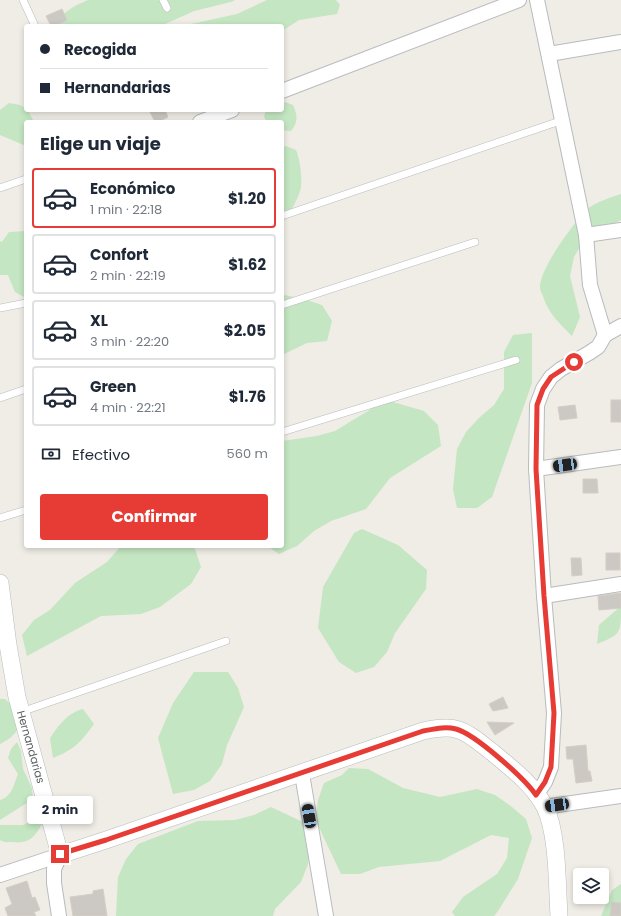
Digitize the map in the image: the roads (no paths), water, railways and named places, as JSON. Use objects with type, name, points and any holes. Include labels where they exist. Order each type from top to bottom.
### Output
[{"type":"street","points":[[284,90],[519,0]]},
{"type":"street","points":[[538,0],[586,235],[590,285],[605,335]]},
{"type":"street","points":[[549,54],[621,42]]},
{"type":"street","points":[[205,120],[227,112]]},
{"type":"street","points":[[586,235],[621,230]]},
{"type":"street","points":[[540,801],[551,767],[554,713],[544,596],[536,469],[537,405],[543,389],[551,377],[561,369],[589,353],[598,346],[605,335],[621,326]]},
{"type":"street","points":[[536,469],[621,457]]},
{"type":"street","name":"Hernandarias","points":[[0,584],[4,646],[60,854]]},
{"type":"street","points":[[544,596],[621,584]]},
{"type":"street","points":[[0,876],[60,854],[302,774],[423,731],[447,727],[458,729],[470,736],[518,773],[540,801],[550,823],[554,844],[559,916]]},
{"type":"street","points":[[302,774],[326,916]]},
{"type":"street","points":[[540,801],[621,796]]},
{"type":"street","points":[[59,916],[54,883],[54,869],[60,854]]},
{"type":"lane","points":[[23,0],[34,24]]},
{"type":"lane","points":[[163,0],[167,8]]},
{"type":"lane","points":[[284,215],[563,120]]},
{"type":"lane","points":[[0,188],[24,180]]},
{"type":"lane","points":[[284,304],[475,242]]},
{"type":"lane","points":[[0,308],[24,303]]},
{"type":"lane","points":[[284,431],[516,360]]},
{"type":"lane","points":[[0,398],[24,390]]},
{"type":"lane","points":[[0,518],[24,511]]},
{"type":"lane","points":[[21,712],[226,642]]}]
